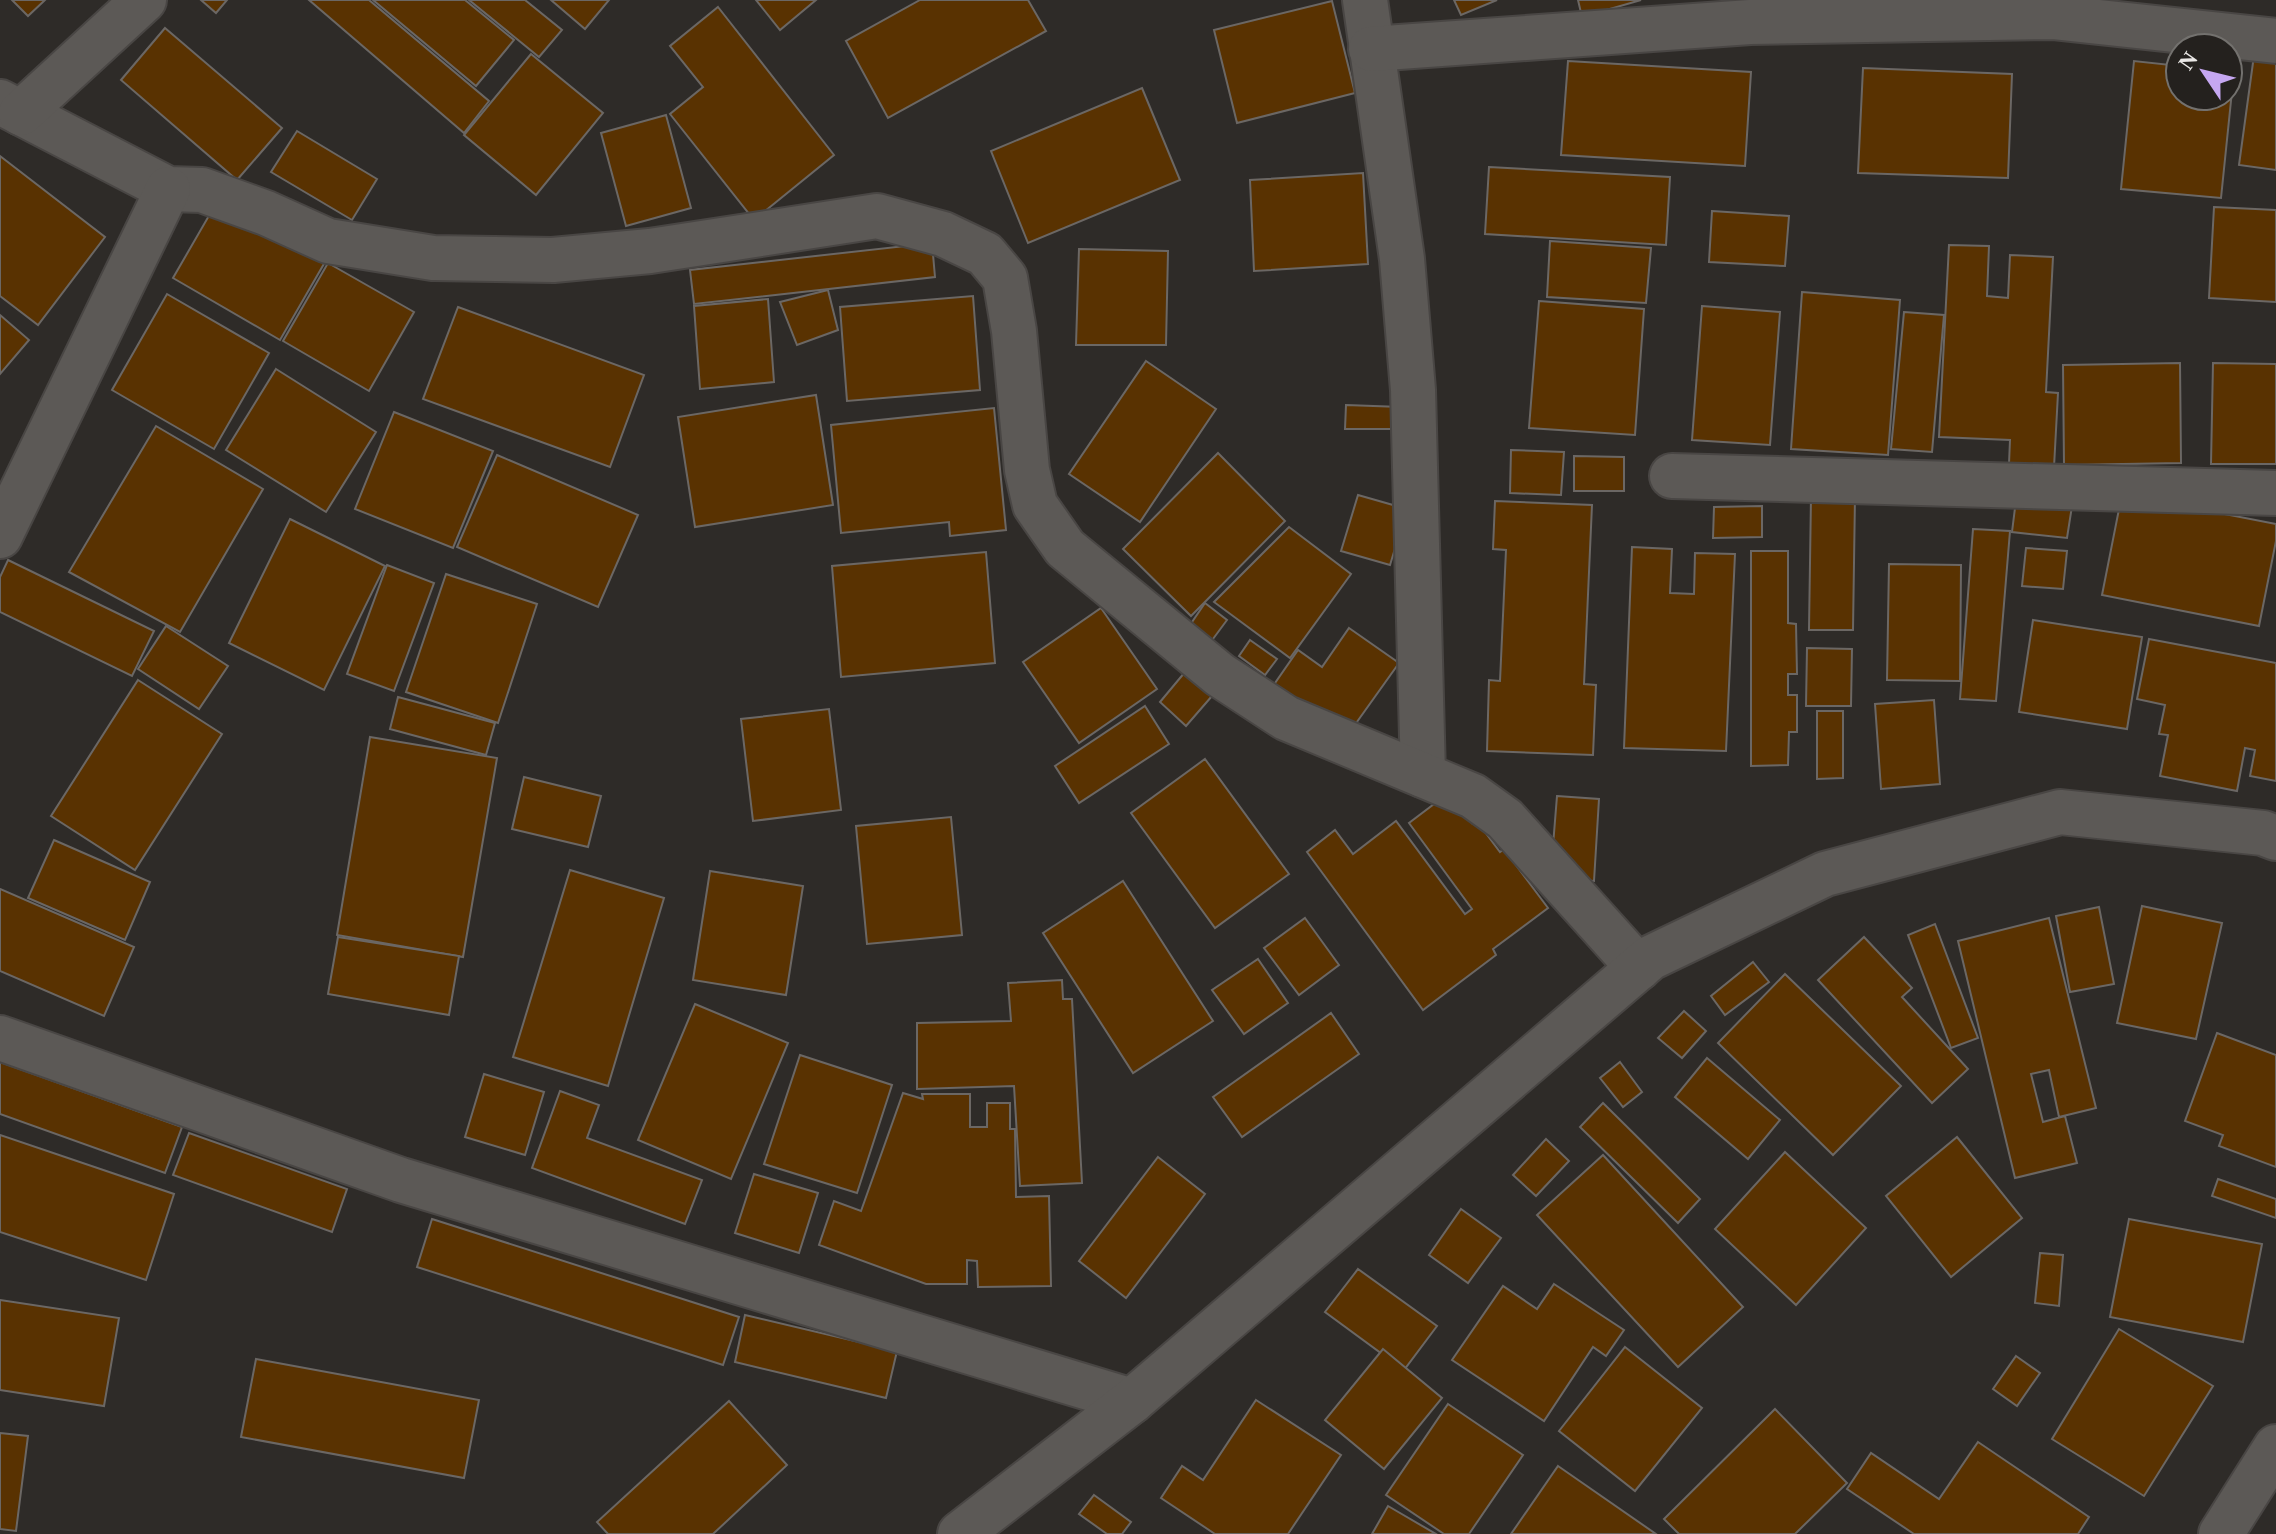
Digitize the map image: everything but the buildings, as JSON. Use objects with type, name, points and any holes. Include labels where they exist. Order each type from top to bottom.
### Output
[{"type":"street","points":[[144,0],[10,108],[168,189],[202,190],[266,213],[328,241],[433,258],[553,260],[650,251],[877,216],[943,234],[985,254],[1005,278],[1014,331],[1027,470],[1035,505],[1065,548],[1220,675],[1286,718],[1473,796],[1505,819],[1639,968]]},
{"type":"street","points":[[1365,0],[1402,259],[1413,390],[1423,775]]},
{"type":"street","points":[[1371,49],[1750,22],[2052,17],[2276,41]]},
{"type":"street","points":[[0,536],[168,189]]},
{"type":"street","points":[[1672,476],[2276,493]]},
{"type":"street","points":[[960,1534],[1132,1401],[1650,958],[1825,874],[2060,812],[2263,833],[2276,838]]},
{"type":"street","points":[[0,1038],[401,1180],[1132,1401]]},
{"type":"street","points":[[2221,1534],[2276,1447]]}]
